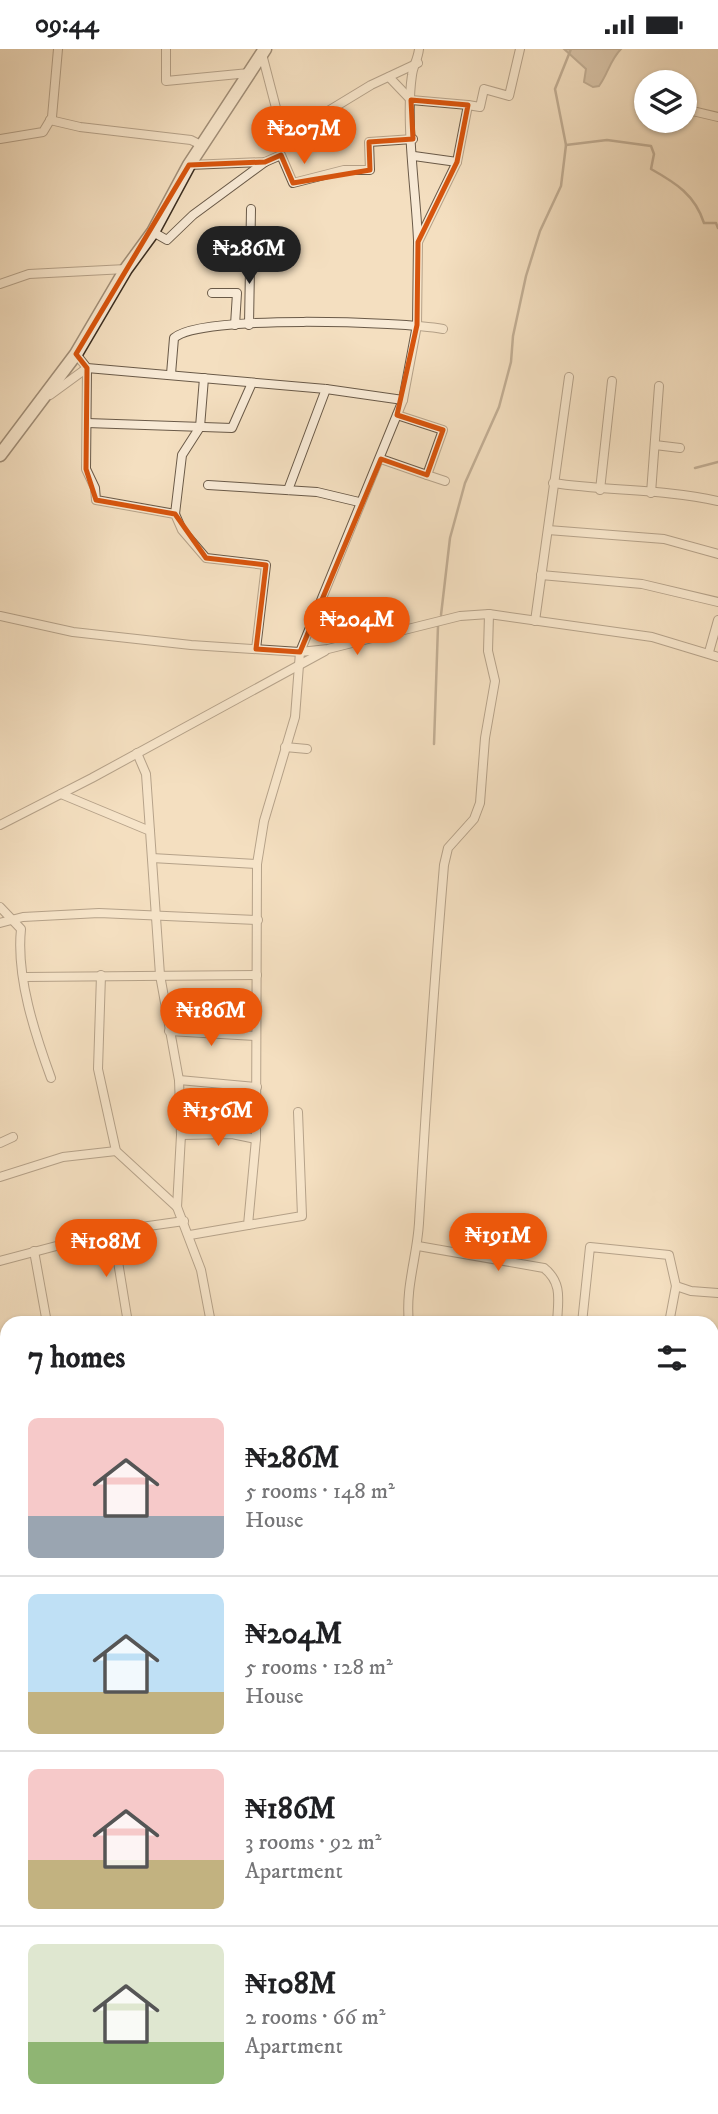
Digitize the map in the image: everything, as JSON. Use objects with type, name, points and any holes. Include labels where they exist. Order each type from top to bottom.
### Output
[{"type":"street","points":[[0,139],[43,132],[50,120],[58,49]]},
{"type":"street","points":[[166,49],[166,81],[249,73]]},
{"type":"street","points":[[248,1225],[256,1139],[257,864],[264,821],[297,707],[300,652],[359,502],[381,459],[397,415],[417,325],[418,242],[411,100],[412,71],[418,63],[419,49]]},
{"type":"street","points":[[389,77],[411,100],[480,107],[484,89],[509,96],[520,49]]},
{"type":"street","points":[[0,455],[76,354],[126,269],[153,232],[189,165],[264,51]]},
{"type":"street","points":[[264,51],[282,131],[287,136],[418,63]]},
{"type":"street","points":[[418,242],[457,162],[468,105]]},
{"type":"street","points":[[697,112],[718,117]]},
{"type":"street","points":[[50,120],[80,127],[191,140],[203,146]]},
{"type":"street","points":[[153,232],[167,240],[193,215],[265,162],[281,155],[293,183],[345,170],[370,170],[369,142],[413,139]]},
{"type":"street","points":[[414,156],[457,162]]},
{"type":"street","points":[[189,165],[265,162]]},
{"type":"street","points":[[249,325],[251,209]]},
{"type":"street","points":[[213,251],[250,251]]},
{"type":"street","points":[[0,284],[29,274],[126,269]]},
{"type":"street","points":[[212,293],[237,293],[235,325]]},
{"type":"street","points":[[171,374],[172,341],[176,335],[200,327],[417,325],[443,329]]},
{"type":"street","points":[[76,354],[87,368],[86,469],[95,488],[96,500],[175,514]]},
{"type":"street","points":[[43,400],[87,368],[171,374],[402,400]]},
{"type":"street","points":[[535,621],[569,377]]},
{"type":"street","points":[[204,378],[200,428],[182,455],[175,514],[182,530],[206,558],[266,565],[256,649]]},
{"type":"street","points":[[600,490],[612,381]]},
{"type":"street","points":[[87,423],[232,428],[253,383]]},
{"type":"street","points":[[651,493],[659,386]]},
{"type":"street","points":[[288,490],[326,390]]},
{"type":"street","points":[[397,415],[443,430],[427,475]]},
{"type":"street","points":[[655,445],[680,448]]},
{"type":"street","points":[[381,459],[445,481]]},
{"type":"street","points":[[553,483],[600,490],[690,495],[718,501]]},
{"type":"street","points":[[208,485],[317,492],[359,502]]},
{"type":"street","points":[[548,530],[664,539],[718,554]]},
{"type":"street","points":[[541,575],[642,584],[718,601]]},
{"type":"street","points":[[0,617],[73,632],[191,645],[300,652],[328,649],[460,616],[489,614],[626,633],[709,652],[718,657]]},
{"type":"street","points":[[409,1316],[408,1286],[418,1246],[428,1065],[444,865],[449,848],[474,819],[480,803],[485,738],[495,681],[488,651],[489,614]]},
{"type":"street","points":[[709,652],[718,621]]},
{"type":"street","points":[[0,825],[200,717],[299,668],[328,649]]},
{"type":"street","points":[[285,747],[307,749]]},
{"type":"street","points":[[137,753],[146,774],[160,975],[178,1080],[181,1135],[177,1207]]},
{"type":"street","points":[[61,794],[150,831]]},
{"type":"street","points":[[152,858],[257,864]]},
{"type":"street","points":[[0,907],[21,929],[19,946],[29,1018],[51,1078]]},
{"type":"street","points":[[0,923],[11,919],[99,913],[258,920]]},
{"type":"street","points":[[102,975],[98,1069],[117,1151],[177,1207],[190,1235],[201,1270],[210,1316]]},
{"type":"street","points":[[25,977],[257,975]]},
{"type":"street","points":[[169,1031],[255,1036]]},
{"type":"street","points":[[178,1080],[257,1087]]},
{"type":"street","points":[[190,1235],[302,1216],[298,1111]]},
{"type":"street","points":[[181,1135],[232,1134],[256,1139]]},
{"type":"street","points":[[0,1143],[13,1137]]},
{"type":"street","points":[[0,1177],[63,1157],[117,1151]]},
{"type":"street","points":[[0,1261],[113,1231],[184,1221]]},
{"type":"street","points":[[113,1231],[127,1316]]},
{"type":"street","points":[[418,1246],[544,1268],[555,1276],[559,1289],[557,1316]]},
{"type":"street","points":[[583,1316],[590,1247],[669,1255],[676,1286],[670,1316]]},
{"type":"street","points":[[34,1251],[46,1316]]},
{"type":"street","points":[[676,1286],[691,1291],[718,1293]]},
{"type":"highlighted area","points":[[411,100],[468,105],[457,162],[418,242],[417,325],[397,415],[443,430],[427,475],[381,459],[300,652],[256,649],[266,565],[206,558],[175,514],[96,500],[86,469],[87,368],[76,354],[189,165],[265,162],[281,155],[293,183],[370,170],[369,142],[413,139]]},
{"type":"shaded area","points":[[564,49],[621,49],[599,86],[593,87],[584,82],[586,69]]},
{"type":"waterway","points":[[441,615],[450,538],[465,483],[499,407],[511,362],[513,336],[526,276],[540,231],[561,186],[566,145],[555,89],[571,49]]},
{"type":"waterway","points":[[566,145],[607,140],[651,146],[654,154],[651,169],[669,179],[690,197],[704,223],[716,223],[718,228]]},
{"type":"waterway","points":[[695,468],[718,462]]},
{"type":"waterway","points":[[434,744],[438,626]]}]
